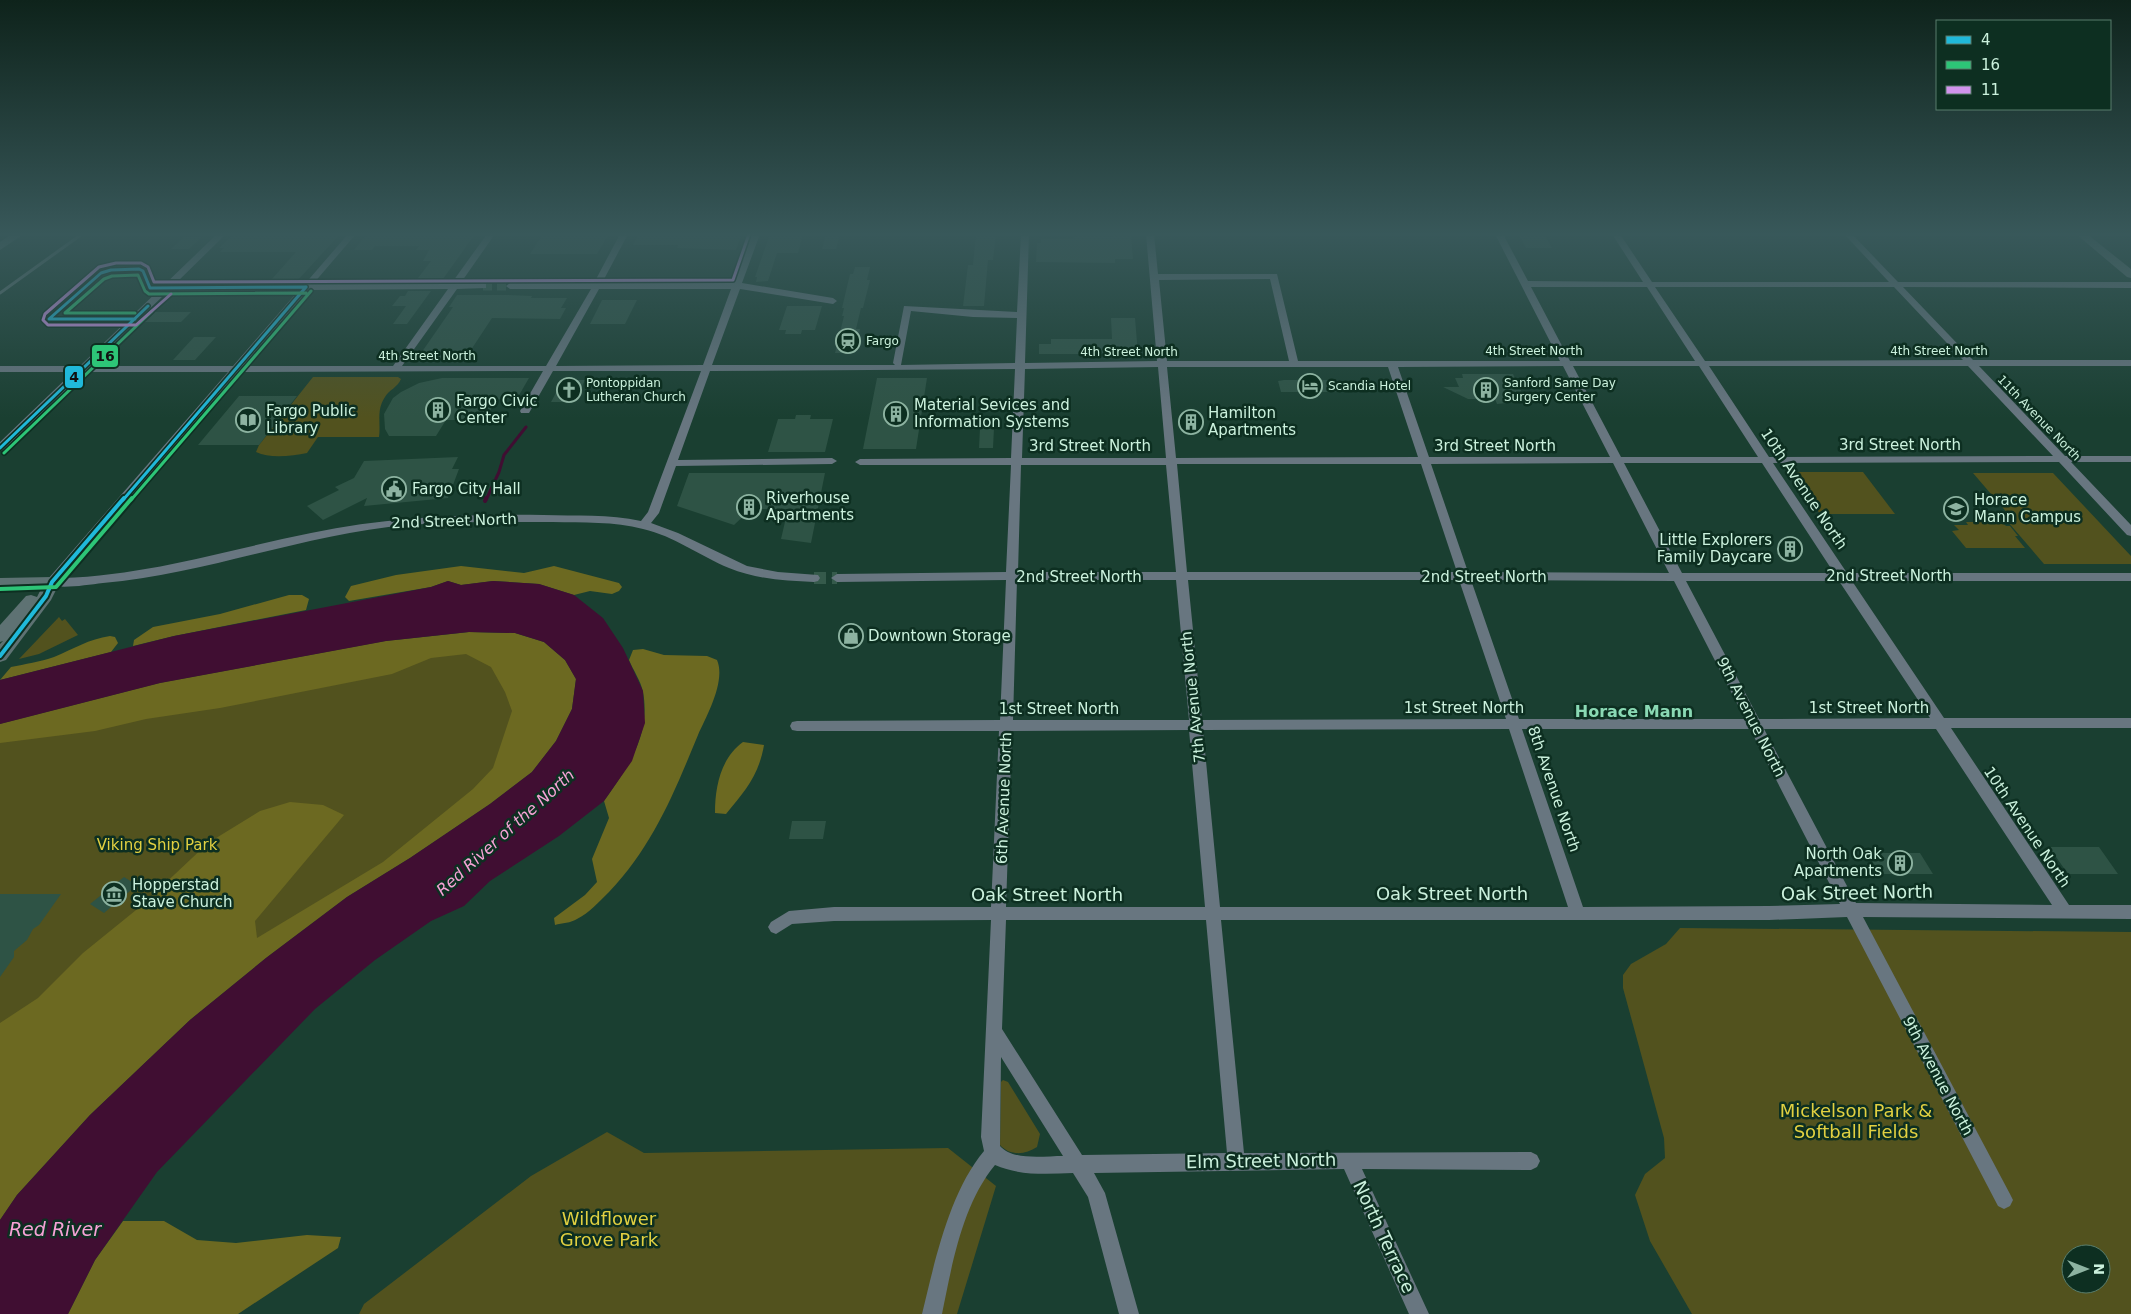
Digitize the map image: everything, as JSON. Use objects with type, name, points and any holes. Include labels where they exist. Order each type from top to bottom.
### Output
[{"type":"main road","name":"2nd Street North","points":[[0,584],[52,582]]},
{"type":"main road","points":[[0,636],[46,596],[52,582]]},
{"type":"main road","points":[[0,656],[22,618]]},
{"type":"street","points":[[0,448],[160,295]]},
{"type":"street","points":[[52,582],[299,295]]},
{"type":"street","points":[[396,368],[447,295]]},
{"type":"street","points":[[525,411],[591,295]]},
{"type":"street","points":[[644,525],[653,513],[733,295]]},
{"type":"street","points":[[796,295],[833,302]]},
{"type":"street","name":"6th Avenue North","points":[[994,1153],[990,1145],[1023,295]]},
{"type":"street","name":"7th Avenue North","points":[[1156,295],[1180,578],[1196,725],[1236,1161]]},
{"type":"street","points":[[1278,295],[1294,364]]},
{"type":"street","name":"9th Avenue North","points":[[1531,295],[2004,1200]]},
{"type":"street","name":"10th Avenue North","points":[[1657,295],[2065,912]]},
{"type":"street","name":"11th Avenue North","points":[[1906,295],[2131,532]]},
{"type":"street","points":[[898,363],[907,308],[973,314],[1022,315]]},
{"type":"street","name":"4th Street North","points":[[853,366],[873,363],[923,363],[936,366]]},
{"type":"street","name":"4th Street North","points":[[0,369],[922,367],[1162,364],[2131,364]]},
{"type":"street","name":"8th Avenue North","points":[[1392,364],[1578,913]]},
{"type":"street","name":"3rd Street North","points":[[860,462],[2131,459]]},
{"type":"street","points":[[672,463],[832,462]]},
{"type":"street","name":"2nd Street North","points":[[52,582],[102,580],[169,570],[355,528],[418,520],[565,519],[644,525],[683,539],[723,561],[744,569],[764,574],[814,578]]},
{"type":"street","name":"2nd Street North","points":[[837,578],[1012,576],[1180,578],[2131,577]]},
{"type":"street","name":"1st Street North","points":[[797,726],[2131,723]]},
{"type":"street","name":"Oak Street North","points":[[776,927],[789,918],[834,914],[1769,913],[1851,910],[2131,912]]},
{"type":"street","points":[[994,1032],[1096,1193],[1129,1314]]},
{"type":"street","points":[[932,1314],[951,1239],[971,1188],[984,1163],[994,1153]]},
{"type":"street","name":"Elm Street North","points":[[994,1153],[1004,1161],[1029,1165],[1236,1161],[1530,1160]]},
{"type":"street","name":"North Terrace","points":[[1349,1160],[1420,1314]]},
{"type":"green space","points":[[313,377],[398,377],[401,379],[382,402],[379,437],[318,437],[307,453],[295,455],[268,456],[256,452],[259,445]]},
{"type":"green space","points":[[1791,472],[1863,472],[1895,514],[1820,514]]},
{"type":"green space","points":[[1973,473],[2053,473],[2131,556],[2131,564],[2044,564],[2008,522],[2015,522]]},
{"type":"green space","points":[[1966,522],[2002,522],[2006,526],[2010,526],[2018,536],[2015,536],[2025,548],[1966,548],[1952,531],[1959,530],[1954,525],[1968,525]]},
{"type":"green space","points":[[59,617],[62,621],[65,619],[78,635],[39,654],[19,659]]},
{"type":"green space","name":"Viking Ship Park","points":[[515,633],[532,772],[0,1116],[0,724],[160,683],[386,641]]},
{"type":"green space","name":"Mickelson Park & Softball Fields","points":[[1680,928],[2131,932],[2131,1314],[1692,1314],[1650,1241],[1635,1195],[1645,1174],[1665,1158],[1664,1138],[1623,988],[1623,975],[1631,964],[1666,944]]},
{"type":"green space","points":[[1003,1080],[1008,1082],[1040,1134],[1037,1147],[1028,1152],[1013,1153],[1000,1145],[1001,1082]]},
{"type":"green space","name":"Wildflower Grove Park","points":[[607,1132],[644,1153],[948,1148],[996,1186],[957,1314],[359,1314],[364,1304],[531,1176]]},
{"type":"shaded area","points":[[461,566],[524,573],[554,566],[619,583],[622,587],[619,591],[612,594],[590,591],[574,595],[539,584],[493,581],[461,585],[448,581],[431,587],[349,601],[345,597],[351,586],[396,575]]},
{"type":"shaded area","points":[[289,595],[302,595],[309,599],[306,610],[133,646],[134,640],[153,627],[220,614]]},
{"type":"shaded area","points":[[469,632],[515,633],[544,642],[565,660],[576,679],[572,709],[556,741],[532,772],[490,804],[410,858],[347,897],[266,958],[190,1020],[90,1115],[17,1195],[0,1220],[0,1023],[38,998],[83,953],[141,906],[208,843],[260,811],[290,802],[323,805],[344,815],[255,921],[257,938],[383,862],[473,789],[493,768],[512,711],[505,692],[491,667],[466,654],[431,658],[392,674],[220,708],[146,719],[95,731],[0,743],[0,724],[160,683],[386,641]]},
{"type":"shaded area","points":[[110,636],[115,637],[118,643],[111,652],[0,680],[11,667],[49,659],[88,642]]},
{"type":"shaded area","points":[[643,649],[664,655],[707,656],[717,660],[719,678],[714,698],[671,798],[638,856],[609,892],[590,910],[575,920],[555,925],[554,918],[585,895],[597,882],[592,859],[609,818],[604,801],[636,750],[644,722],[643,692],[629,660],[633,650]]},
{"type":"shaded area","points":[[743,742],[764,745],[759,765],[745,790],[726,814],[715,813],[716,793],[724,764]]},
{"type":"shaded area","points":[[123,1221],[164,1221],[197,1240],[236,1243],[307,1235],[341,1237],[338,1248],[238,1314],[68,1314],[95,1260]]},
{"type":"water","name":"Red River","points":[[448,581],[461,585],[493,581],[539,584],[574,595],[603,618],[623,648],[643,691],[645,723],[632,761],[604,801],[559,836],[490,881],[464,906],[431,921],[375,960],[315,1009],[157,1172],[95,1260],[68,1314],[0,1314],[0,1220],[17,1195],[90,1115],[190,1020],[266,958],[347,897],[410,858],[490,804],[532,772],[556,741],[572,709],[576,679],[565,660],[544,642],[515,633],[469,632],[386,641],[160,683],[0,724],[0,680],[174,636],[431,587]]},
{"type":"building","points":[[428,295],[407,324],[393,324],[406,306],[392,306],[400,296]]},
{"type":"building","points":[[457,295],[567,298],[561,308],[566,308],[560,319],[492,318],[465,359],[417,359],[453,307],[449,307]]},
{"type":"building","points":[[845,295],[866,295],[856,329],[860,329],[855,353],[835,353],[844,316],[842,316],[844,308],[842,308]]},
{"type":"building","points":[[964,295],[985,295],[984,306],[963,306]]},
{"type":"building","points":[[602,300],[637,300],[625,324],[590,324]]},
{"type":"building","points":[[787,306],[822,306],[815,330],[802,330],[801,334],[785,334],[786,330],[779,330]]},
{"type":"building","points":[[155,312],[191,312],[181,322],[144,322]]},
{"type":"building","points":[[1111,318],[1135,318],[1138,354],[1039,354],[1039,344],[1051,344],[1051,339],[1112,339]]},
{"type":"building","points":[[194,337],[216,337],[195,360],[173,360]]},
{"type":"building","name":"Sanford Same Day Surgery Center","points":[[1462,374],[1513,374],[1526,401],[1497,404],[1495,399],[1468,399],[1443,387],[1459,387],[1455,378],[1463,378]]},
{"type":"building","name":"Fargo Civic Center","points":[[442,378],[529,378],[518,397],[496,400],[485,420],[446,420],[436,436],[389,436],[385,429],[384,414],[393,398],[419,383]]},
{"type":"building","name":"Material Sevices and Information Systems","points":[[877,378],[927,378],[916,449],[863,449]]},
{"type":"building","name":"Pontoppidan Lutheran Church","points":[[563,380],[585,380],[574,402],[551,402]]},
{"type":"building","name":"Scandia Hotel","points":[[1278,381],[1339,381],[1342,392],[1281,392]]},
{"type":"building","name":"Fargo Public Library","points":[[239,396],[297,396],[259,445],[198,445]]},
{"type":"building","name":"Hamilton Apartments","points":[[1184,413],[1197,413],[1199,432],[1186,432]]},
{"type":"building","points":[[796,415],[811,415],[810,419],[833,419],[825,452],[768,452],[778,419],[795,419]]},
{"type":"building","points":[[980,428],[994,428],[993,448],[979,448]]},
{"type":"building","name":"Fargo City Hall","points":[[458,457],[452,469],[459,469],[448,498],[364,506],[367,498],[323,520],[307,506],[339,490],[335,487],[354,478],[364,461]]},
{"type":"building","name":"Riverhouse Apartments","points":[[689,473],[825,473],[811,543],[781,539],[788,509],[751,509],[734,525],[677,506]]},
{"type":"building","name":"Little Explorers Family Daycare","points":[[1778,542],[1793,542],[1802,556],[1786,556]]},
{"type":"building","points":[[792,821],[826,821],[823,839],[789,839]]},
{"type":"building","points":[[2049,847],[2099,847],[2118,874],[2068,874]]},
{"type":"building","name":"North Oak Apartments","points":[[1867,853],[1920,853],[1933,874],[1879,874]]},
{"type":"building","name":"Hopperstad Stave Church","points":[[124,877],[137,885],[104,913],[90,904]]},
{"type":"building","points":[[0,894],[61,894],[39,925],[33,929],[27,940],[14,951],[14,957],[0,977]]},
{"type":"waterway","points":[[486,500],[499,472],[504,455],[526,427]]},
{"type":"tunnel","points":[[814,578],[837,578]]},
{"type":"transit line","name":"11","points":[[66,295],[45,314],[43,320],[48,325],[136,325],[170,295]]},
{"type":"transit line","name":"4","points":[[76,295],[49,319],[135,319]]},
{"type":"transit line","name":"16","points":[[85,295],[65,313],[135,313]]},
{"type":"transit line","name":"4","points":[[0,656],[46,596],[52,582],[299,295]]},
{"type":"transit line","name":"16","points":[[0,589],[56,587],[307,295]]},
{"type":"transit line","name":"4","points":[[0,448],[148,306]]},
{"type":"transit line","name":"16","points":[[4,453],[152,311]]},
{"type":"place","name":"Fargo","points":[[848,341]]},
{"type":"place","name":"Scandia Hotel","points":[[1310,386]]},
{"type":"place","name":"Pontoppidan Lutheran Church","points":[[569,390]]},
{"type":"place","name":"Sanford Same Day Surgery Center","points":[[1486,390]]},
{"type":"place","name":"Fargo Civic Center","points":[[438,410]]},
{"type":"place","name":"Material Sevices and Information Systems","points":[[896,414]]},
{"type":"place","name":"Fargo Public Library","points":[[248,420]]},
{"type":"place","name":"Hamilton Apartments","points":[[1191,422]]},
{"type":"place","name":"Fargo City Hall","points":[[394,489]]},
{"type":"place","name":"Riverhouse Apartments","points":[[749,507]]},
{"type":"place","name":"Horace Mann Campus","points":[[1956,509]]},
{"type":"place","name":"Little Explorers Family Daycare","points":[[1790,549]]},
{"type":"place","name":"Downtown Storage","points":[[851,636]]},
{"type":"place","name":"North Oak Apartments","points":[[1900,863]]},
{"type":"place","name":"Hopperstad Stave Church","points":[[114,894]]},
{"type":"district","name":"Horace Mann","points":[[1634,711]]},
{"type":"water label","name":"Red River of the North","points":[[505,832]]}]
